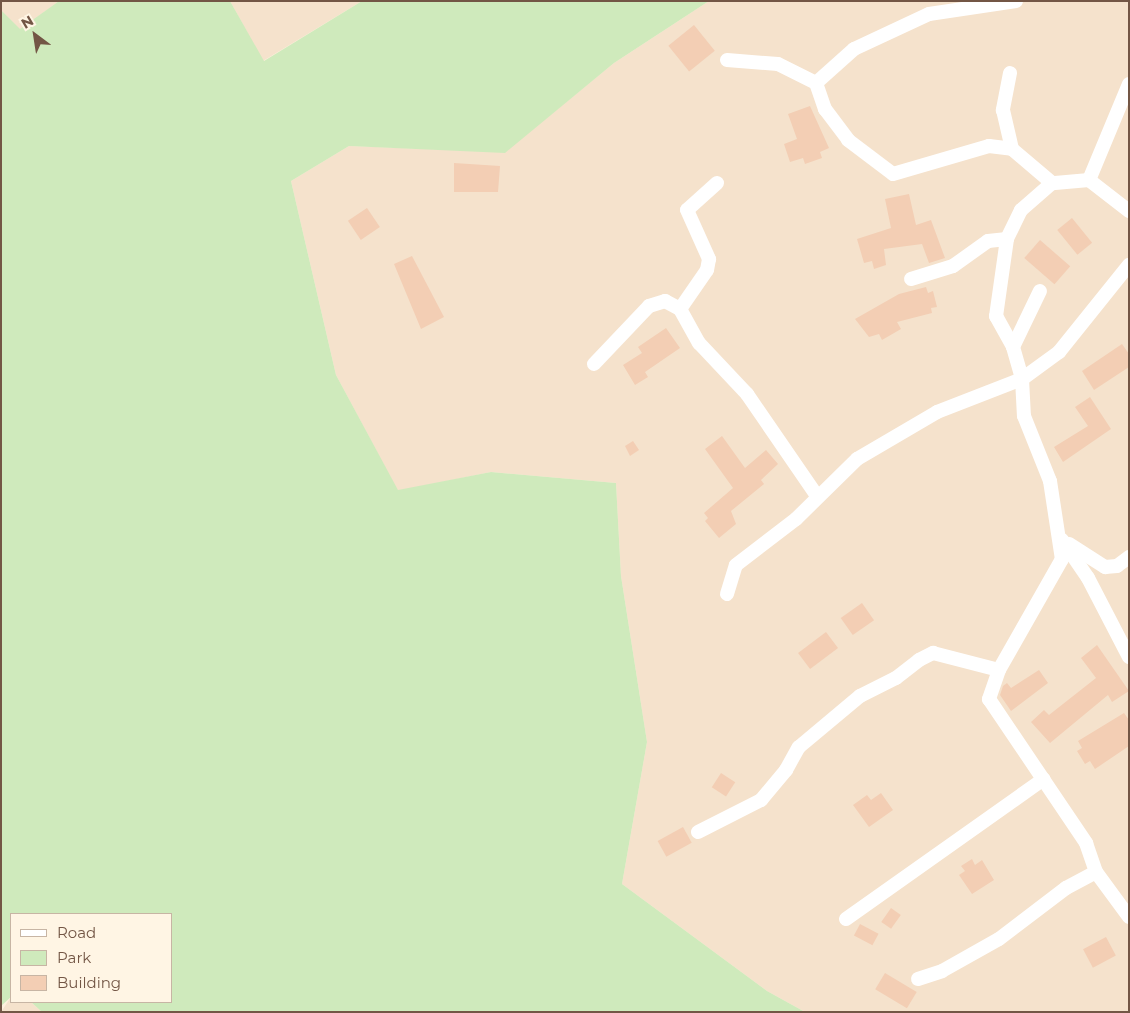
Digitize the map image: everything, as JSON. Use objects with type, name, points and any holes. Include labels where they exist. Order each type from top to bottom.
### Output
[{"type":"street","points":[[816,83],[854,49],[929,14],[1016,1]]},
{"type":"street","points":[[727,60],[778,64],[816,83],[825,109],[848,140],[894,174],[989,146],[1012,149],[1052,183]]},
{"type":"street","points":[[1010,74],[1003,110],[1012,149]]},
{"type":"street","points":[[1089,180],[1129,84]]},
{"type":"street","points":[[1129,211],[1089,180],[1052,183],[1021,210],[1007,240],[996,316],[1014,347],[1022,379],[1024,416],[1050,481],[1061,537],[1062,559],[999,670],[989,699],[1086,843],[1096,872],[1129,917]]},
{"type":"street","points":[[680,309],[707,270],[709,259],[687,210],[717,183]]},
{"type":"street","points":[[911,280],[953,266],[988,241],[1007,240]]},
{"type":"street","points":[[727,594],[736,565],[772,539],[857,459],[937,412],[1022,379],[1058,352],[1129,265]]},
{"type":"street","points":[[1014,347],[1040,291]]},
{"type":"street","points":[[594,364],[649,306],[665,301],[680,309],[699,343],[747,394],[817,496]]},
{"type":"street","points":[[1061,537],[1105,567],[1117,566],[1129,557]]},
{"type":"street","points":[[1061,537],[1088,578],[1129,657]]},
{"type":"street","points":[[698,832],[761,800],[786,770],[799,747],[860,696],[896,678],[919,660],[933,653],[999,670]]},
{"type":"street","points":[[846,919],[1044,779]]},
{"type":"street","points":[[918,979],[942,971],[999,939],[1066,888],[1096,872]]},
{"type":"shaded area","points":[[1,1],[59,1],[20,30],[1,10]]},
{"type":"shaded area","points":[[230,1],[362,1],[263,61]]},
{"type":"shaded area","points":[[709,1],[1129,1],[1129,1012],[805,1012],[767,991],[622,884],[647,742],[621,576],[616,483],[491,472],[398,491],[336,375],[291,181],[349,146],[505,152],[614,63]]},
{"type":"shaded area","points":[[10,998],[10,1003],[32,1003],[42,1012],[1,1012]]},
{"type":"green space","points":[[59,1],[230,1],[264,61],[362,1],[709,1],[614,63],[505,153],[349,146],[291,181],[336,375],[398,490],[491,472],[616,483],[621,576],[647,742],[622,884],[767,991],[805,1012],[42,1012],[32,1003],[172,1003],[172,913],[10,913],[10,998],[1,1006],[1,10],[20,29]]},
{"type":"building","points":[[694,25],[715,51],[689,71],[668,46]]},
{"type":"building","points":[[810,106],[829,148],[820,152],[822,158],[805,164],[803,158],[790,162],[784,144],[797,139],[788,114]]},
{"type":"building","points":[[454,163],[500,166],[498,192],[454,192]]},
{"type":"building","points":[[909,194],[916,225],[931,220],[945,258],[929,263],[922,244],[884,249],[886,265],[874,269],[872,261],[864,263],[857,239],[891,228],[885,199]]},
{"type":"building","points":[[367,208],[380,227],[361,240],[348,221]]},
{"type":"building","points":[[1072,218],[1092,243],[1077,255],[1057,230]]},
{"type":"building","points":[[1040,240],[1070,266],[1054,284],[1024,258]]},
{"type":"building","points":[[412,256],[444,317],[421,329],[394,264]]},
{"type":"building","points":[[926,287],[928,293],[933,291],[937,307],[931,308],[932,313],[897,322],[901,329],[882,340],[879,334],[869,337],[855,319],[899,294]]},
{"type":"building","points":[[666,328],[680,348],[645,372],[648,377],[635,385],[623,365],[642,353],[638,347]]},
{"type":"building","points":[[1122,344],[1129,354],[1129,367],[1094,390],[1082,371]]},
{"type":"building","points":[[1090,397],[1111,429],[1063,462],[1054,447],[1088,426],[1075,407]]},
{"type":"building","points":[[722,436],[745,468],[766,450],[778,464],[761,480],[764,484],[731,511],[736,524],[719,538],[705,521],[708,518],[704,513],[733,488],[705,449]]},
{"type":"building","points":[[633,441],[639,450],[630,456],[625,446]]},
{"type":"building","points":[[862,603],[874,620],[853,635],[841,618]]},
{"type":"building","points":[[826,632],[838,648],[810,669],[798,653]]},
{"type":"building","points":[[1097,645],[1129,691],[1112,702],[1108,695],[1050,743],[1031,722],[1044,710],[1049,715],[1096,678],[1081,658]]},
{"type":"building","points":[[1039,670],[1048,683],[1011,711],[1000,695],[1003,686],[1007,683],[1011,688]]},
{"type":"building","points":[[1124,713],[1129,720],[1129,746],[1095,769],[1090,761],[1085,764],[1077,751],[1082,748],[1078,741]]},
{"type":"building","points":[[721,773],[735,782],[726,797],[712,787]]},
{"type":"building","points":[[881,793],[893,810],[869,827],[853,805],[867,795],[871,800]]},
{"type":"building","points":[[683,827],[692,843],[666,857],[658,841]]},
{"type":"building","points":[[972,859],[975,865],[982,860],[994,880],[972,894],[959,875],[965,871],[961,866]]},
{"type":"building","points":[[891,908],[901,915],[891,929],[881,922]]},
{"type":"building","points":[[860,924],[879,934],[872,945],[854,935]]},
{"type":"building","points":[[1106,937],[1116,956],[1093,968],[1083,949]]},
{"type":"building","points":[[885,973],[917,992],[907,1008],[875,989]]}]
